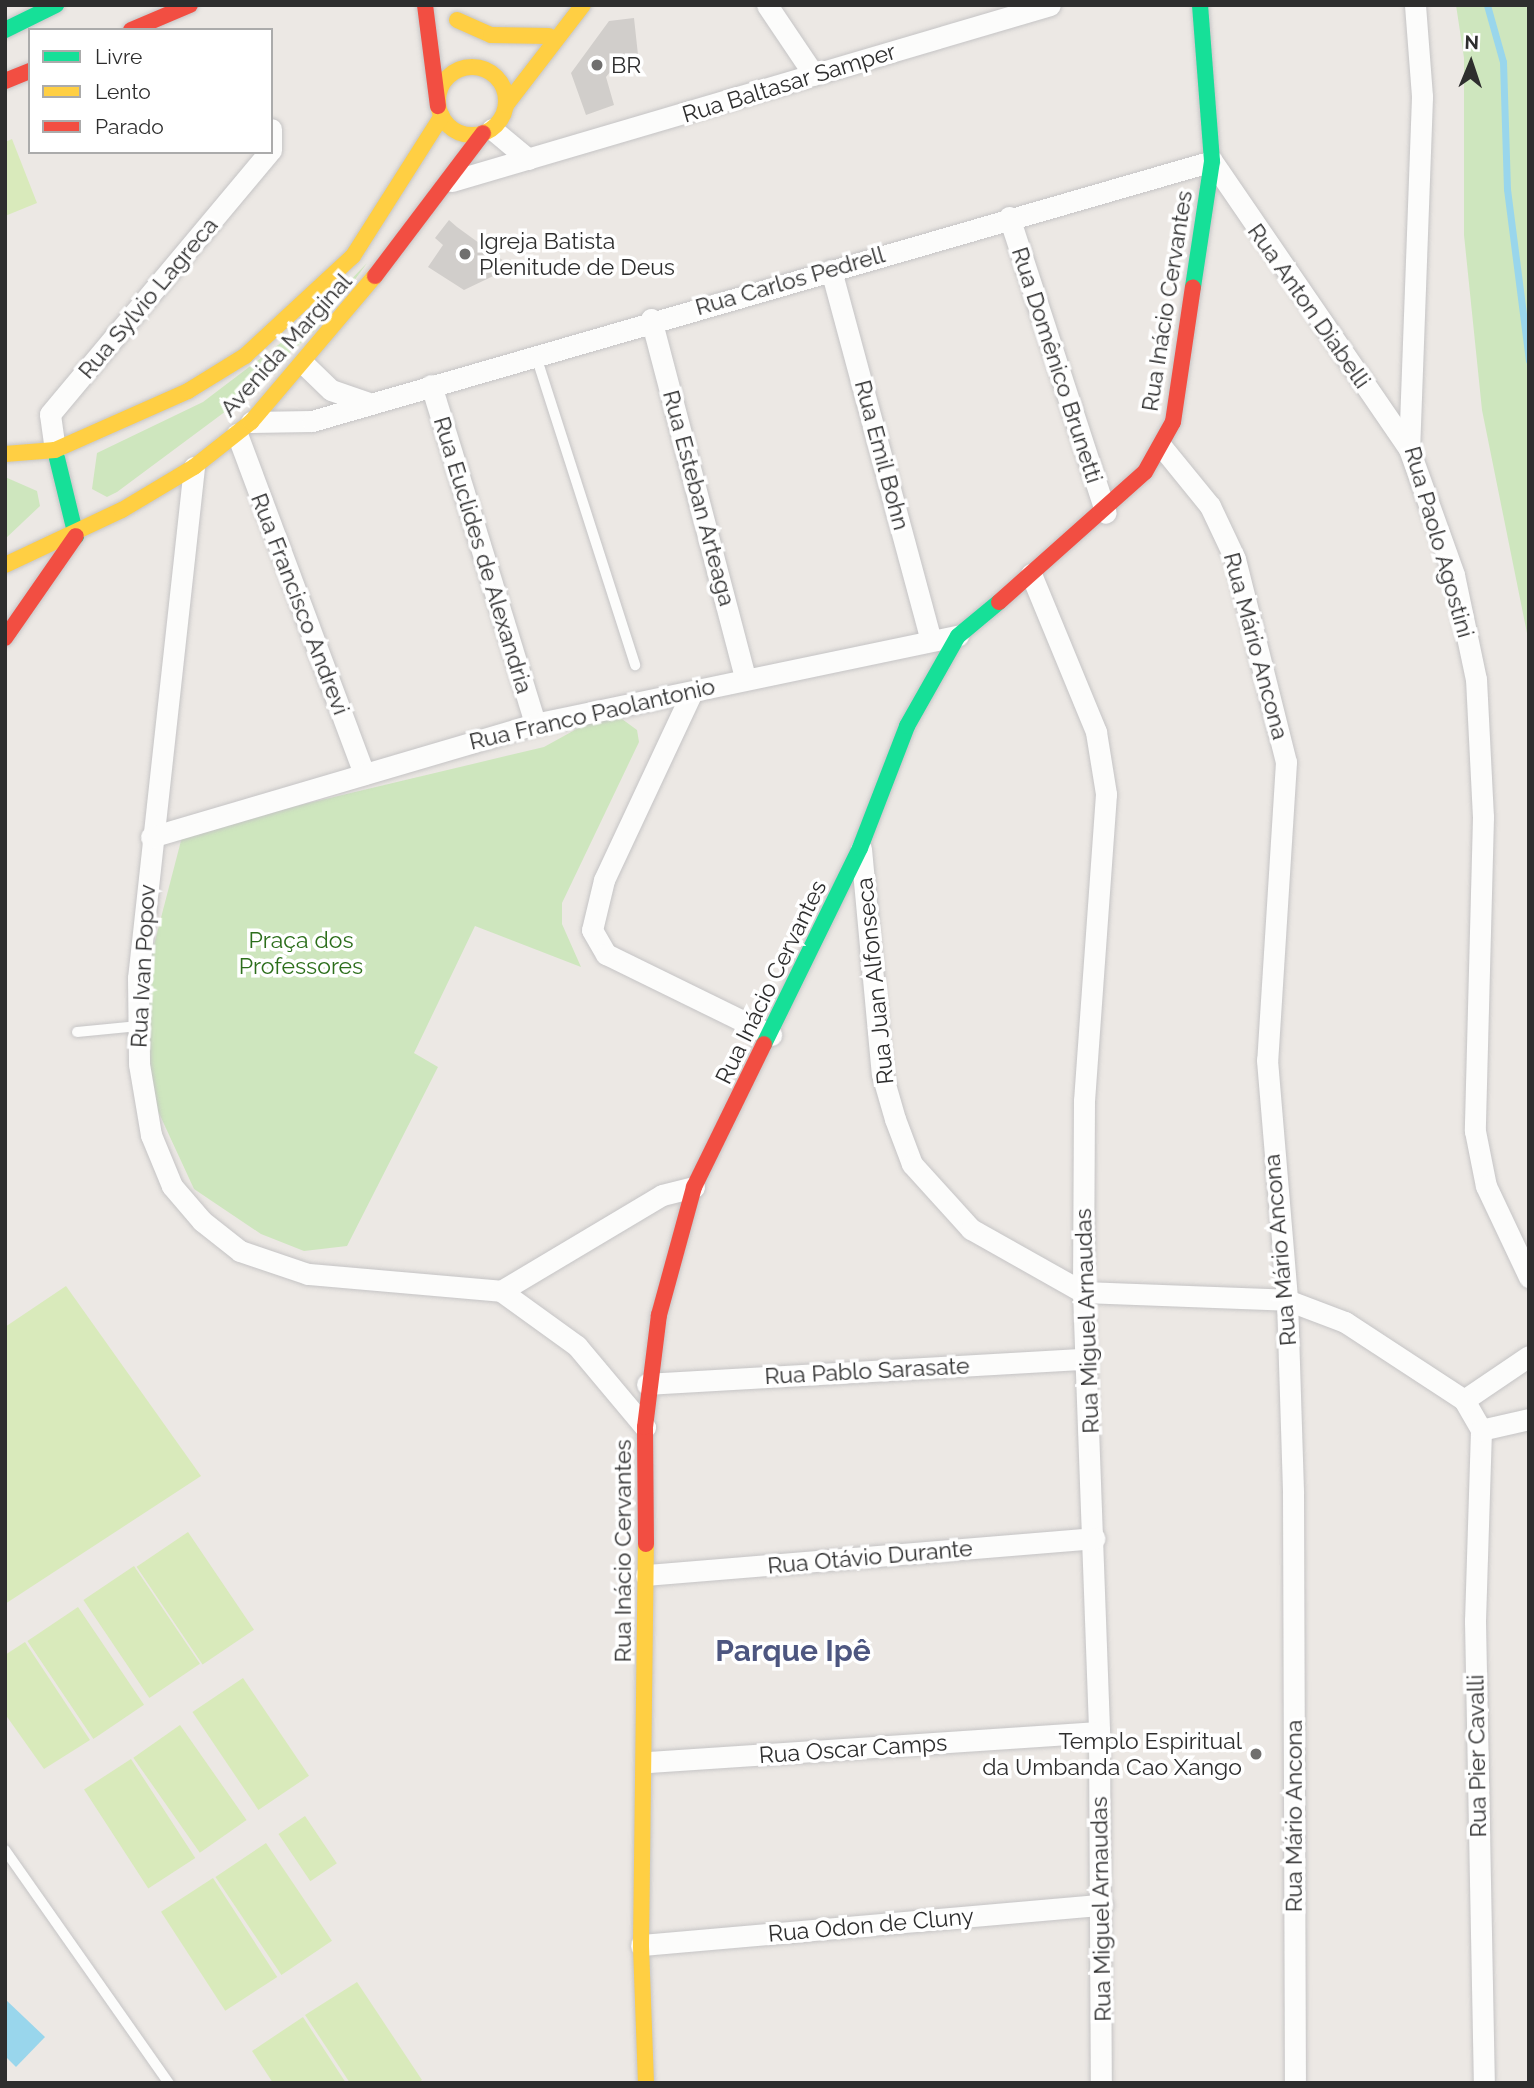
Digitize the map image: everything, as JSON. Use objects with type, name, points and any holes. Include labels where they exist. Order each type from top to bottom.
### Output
[{"type":"main road","points":[[5,30],[56,5]]},
{"type":"main road","points":[[136,28],[190,5]]},
{"type":"main road","points":[[425,5],[429,67],[440,111],[459,133],[488,131],[556,33],[583,5]]},
{"type":"main road","name":"Rua Inácio Cervantes","points":[[646,2083],[641,1945],[648,1762],[645,1427],[647,1384],[659,1315],[694,1187],[771,1035],[860,848],[907,726],[958,636],[1106,513],[1162,447],[1181,385],[1212,161],[1200,5]]},
{"type":"main road","points":[[454,13],[491,35],[556,33]]},
{"type":"main road","points":[[454,13],[486,70],[503,86],[506,105]]},
{"type":"main road","points":[[440,111],[442,86],[455,72],[486,70],[504,56],[556,33]]},
{"type":"main road","points":[[407,174],[429,67]]},
{"type":"main road","points":[[5,81],[28,72]]},
{"type":"main road","name":"Avenida Marginal","points":[[5,454],[55,450],[188,391],[244,356],[353,256],[407,174],[440,111]]},
{"type":"main road","name":"Avenida Marginal","points":[[5,565],[76,536],[194,467],[244,428],[304,364],[452,181],[488,131]]},
{"type":"main road","points":[[55,450],[76,536]]},
{"type":"main road","name":"Avenida Marginal","points":[[5,638],[76,536]]},
{"type":"street","points":[[767,5],[814,75]]},
{"type":"street","name":"Rua Baltasar Samper","points":[[452,181],[814,75],[1004,12],[1050,5]]},
{"type":"street","name":"Rua Paolo Agostini","points":[[1415,5],[1422,97],[1409,449],[1454,575],[1476,679],[1483,817],[1475,1130],[1489,1196],[1529,1278]]},
{"type":"street","points":[[488,131],[528,159]]},
{"type":"street","name":"Rua Sylvio Lagreca","points":[[55,450],[50,414],[267,154]]},
{"type":"street","name":"Rua Carlos Pedrell","points":[[244,428],[312,421],[651,319],[1212,161]]},
{"type":"street","name":"Rua Anton Diabelli","points":[[1212,161],[1409,449]]},
{"type":"street","name":"Rua Domênico Brunetti","points":[[1009,216],[1106,513]]},
{"type":"street","name":"Rua Emil Bohn","points":[[831,270],[931,640]]},
{"type":"street","name":"Rua Esteban Arteaga","points":[[651,319],[745,677]]},
{"type":"street","points":[[304,364],[331,390],[368,403]]},
{"type":"street","name":"Rua Euclides de Alexandria","points":[[431,386],[535,724]]},
{"type":"street","name":"Rua Francisco Andrevi","points":[[244,428],[364,774]]},
{"type":"street","name":"Rua Mário Ancona","points":[[1162,447],[1222,527],[1282,732],[1286,794],[1266,1060],[1287,1300],[1295,2083]]},
{"type":"street","name":"Rua Ivan Popov","points":[[194,467],[151,837],[139,1026],[151,1135],[172,1186],[240,1251],[353,1282],[501,1291]]},
{"type":"street","name":"Rua Miguel Arnaudas","points":[[1031,574],[1096,732],[1106,794],[1084,1100],[1083,1292],[1099,1732],[1101,2083]]},
{"type":"street","name":"Rua Franco Paolantonio","points":[[151,837],[535,724],[692,692],[745,677],[958,636]]},
{"type":"street","points":[[692,692],[604,880],[592,930],[606,954],[771,1035]]},
{"type":"street","name":"Rua Juan Alfonseca","points":[[860,848],[882,1074],[912,1164],[971,1229],[1083,1292],[1287,1300],[1345,1322],[1464,1400],[1481,1430]]},
{"type":"street","points":[[645,1427],[577,1346],[501,1291],[662,1195],[694,1187]]},
{"type":"street","points":[[1464,1400],[1529,1356]]},
{"type":"street","name":"Rua Pablo Sarasate","points":[[647,1384],[1087,1359]]},
{"type":"street","points":[[1481,1430],[1529,1419]]},
{"type":"street","name":"Rua Pier Cavalli","points":[[1481,1430],[1475,1621],[1484,2083]]},
{"type":"street","name":"Rua Otávio Durante","points":[[646,1575],[1094,1538]]},
{"type":"street","name":"Rua Oscar Camps","points":[[648,1762],[1099,1732]]},
{"type":"street","name":"Rua Odon de Cluny","points":[[641,1945],[1102,1905]]},
{"type":"lane","points":[[535,353],[635,665]]},
{"type":"lane","points":[[78,1032],[139,1026]]},
{"type":"lane","points":[[5,1850],[169,2083]]},
{"type":"green space","points":[[1456,5],[1529,5],[1529,643],[1482,410],[1464,235],[1464,58]]},
{"type":"green space","points":[[12,139],[37,203],[5,216],[5,142]]},
{"type":"green space","points":[[367,263],[324,322],[226,411],[117,492],[107,497],[92,489],[97,453],[203,402],[315,317]]},
{"type":"green space","points":[[5,477],[37,491],[40,506],[5,539]]},
{"type":"green space","name":"Praça dos Professores","points":[[602,715],[622,719],[637,730],[639,742],[562,903],[562,924],[581,967],[475,926],[414,1053],[438,1067],[347,1246],[304,1251],[261,1234],[194,1189],[146,1085],[149,964],[183,833],[544,747]]},
{"type":"green space","points":[[66,1286],[201,1476],[5,1604],[5,1327]]},
{"type":"green space","points":[[188,1532],[254,1630],[203,1664],[137,1567]]},
{"type":"green space","points":[[134,1566],[200,1664],[149,1698],[83,1600]]},
{"type":"green space","points":[[78,1607],[144,1705],[93,1739],[27,1641]]},
{"type":"green space","points":[[25,1642],[90,1740],[44,1769],[5,1714],[5,1655]]},
{"type":"green space","points":[[243,1678],[309,1776],[258,1810],[192,1712]]},
{"type":"green space","points":[[180,1725],[247,1820],[200,1853],[133,1758]]},
{"type":"green space","points":[[131,1759],[195,1858],[148,1888],[84,1789]]},
{"type":"green space","points":[[305,1816],[337,1863],[310,1881],[278,1834]]},
{"type":"green space","points":[[266,1843],[332,1941],[281,1975],[215,1877]]},
{"type":"green space","points":[[213,1878],[277,1977],[225,2011],[161,1912]]},
{"type":"green space","points":[[357,1982],[422,2080],[418,2083],[350,2083],[305,2015]]},
{"type":"green space","points":[[303,2017],[346,2083],[273,2083],[252,2051]]},
{"type":"water","points":[[5,1999],[45,2037],[16,2067],[5,2056]]},
{"type":"building","name":"BR","points":[[634,18],[638,55],[623,56],[606,77],[614,105],[586,115],[571,73],[609,21]]},
{"type":"building","name":"Igreja Batista Plenitude de Deus","points":[[449,220],[512,267],[464,290],[428,267],[443,245],[435,238]]},
{"type":"waterway","points":[[1487,5],[1503,62],[1507,189],[1529,361]]},
{"type":"traffic: fast","points":[[5,30],[56,5]]},
{"type":"traffic: fast","points":[[1193,287],[1212,161],[1200,5]]},
{"type":"traffic: fast","points":[[55,450],[76,536]]},
{"type":"traffic: fast","points":[[764,1044],[860,848],[907,726],[958,636],[999,602]]},
{"type":"traffic: slow","points":[[506,105],[583,5]]},
{"type":"traffic: slow","points":[[457,20],[491,35],[549,36]]},
{"type":"traffic: slow","points":[[472,67],[485,70],[496,77],[503,88],[506,101],[503,114],[496,125],[485,132],[472,135],[459,132],[448,125],[441,114],[438,101],[441,88],[448,77],[459,70],[472,67]]},
{"type":"traffic: slow","points":[[5,454],[55,450],[188,391],[245,356],[353,256],[442,116]]},
{"type":"traffic: slow","points":[[5,565],[122,510],[194,467],[251,422],[375,276]]},
{"type":"traffic: slow","points":[[646,1544],[641,1945],[646,2083]]},
{"type":"traffic: jam","points":[[136,28],[190,5]]},
{"type":"traffic: jam","points":[[425,5],[438,106]]},
{"type":"traffic: jam","points":[[5,81],[28,72]]},
{"type":"traffic: jam","points":[[375,276],[483,133]]},
{"type":"traffic: jam","points":[[999,602],[1145,472],[1173,422],[1193,287]]},
{"type":"traffic: jam","points":[[5,638],[76,536]]},
{"type":"traffic: jam","points":[[646,1544],[645,1427],[659,1315],[694,1187],[764,1044]]},
{"type":"place","name":"BR","points":[[597,65]]},
{"type":"place","name":"Igreja Batista Plenitude de Deus","points":[[465,254]]},
{"type":"place","name":"Templo Espiritual da Umbanda Cao Xango","points":[[1256,1754]]},
{"type":"district","name":"Parque Ipê","points":[[793,1651]]}]
